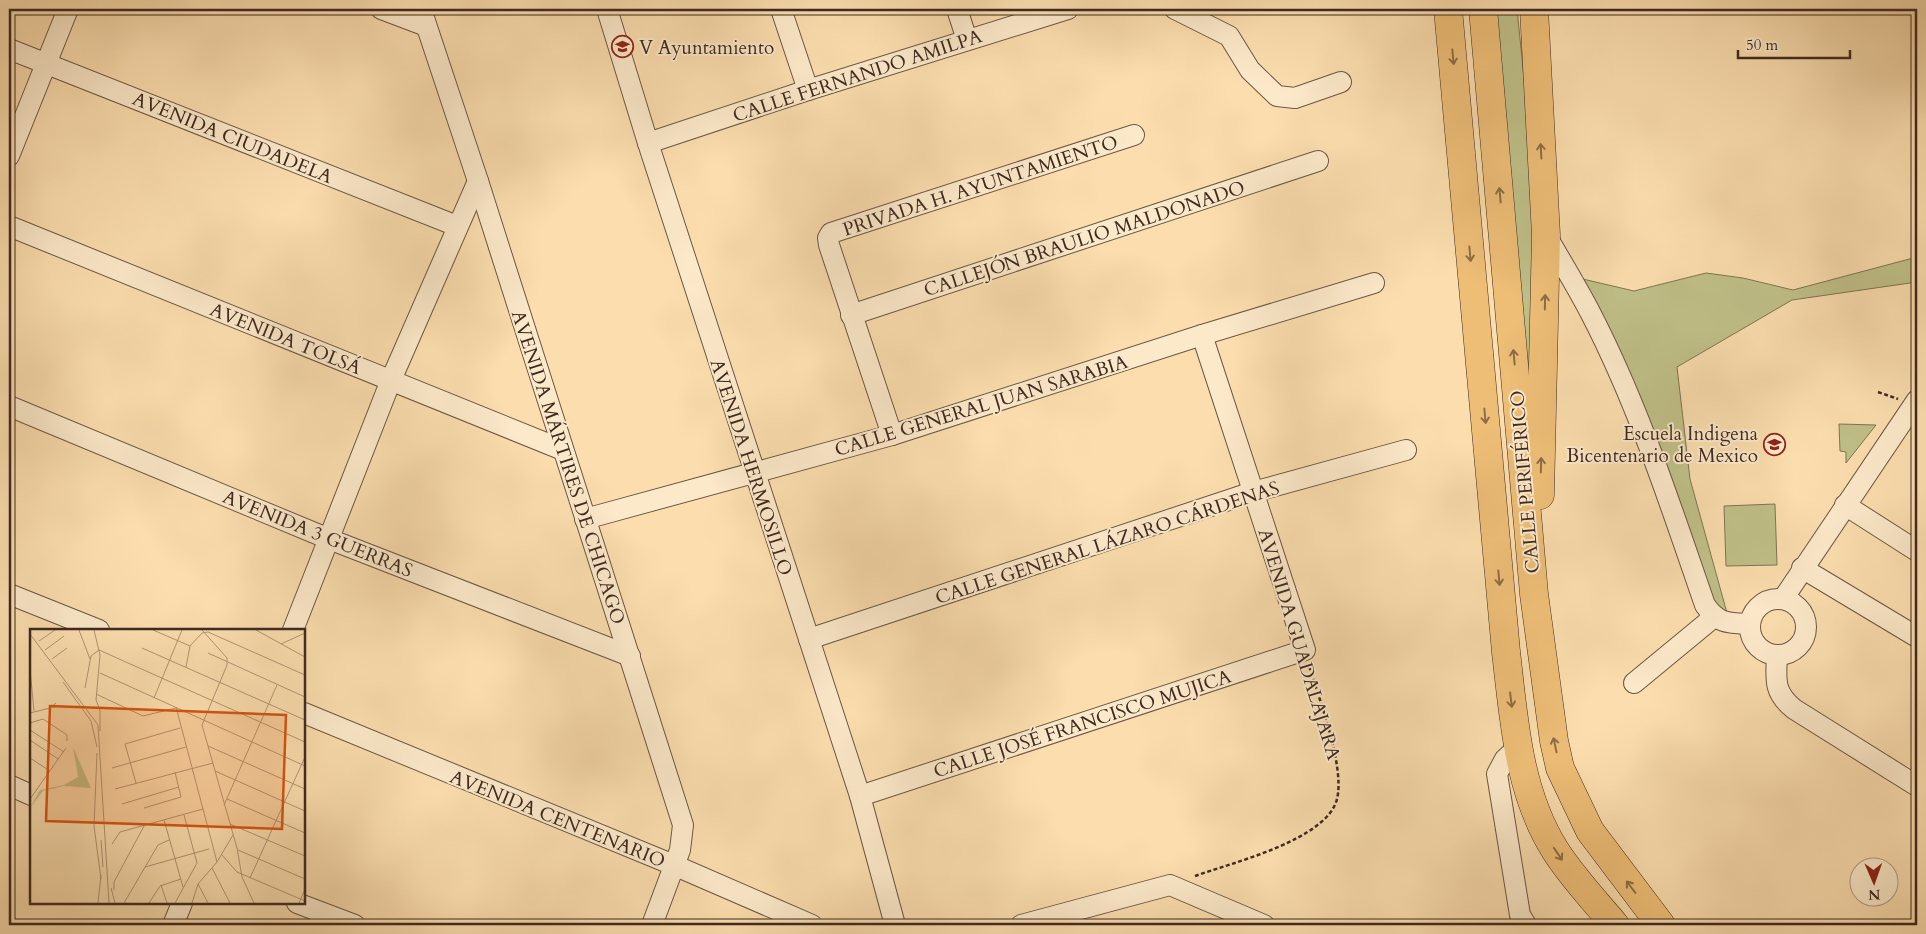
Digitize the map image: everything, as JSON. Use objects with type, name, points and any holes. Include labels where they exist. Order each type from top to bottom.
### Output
[{"type":"highway","name":"CALLE PERIFÉRICO","points":[[1448,9],[1506,652],[1517,748],[1532,797],[1552,845],[1615,925]]},
{"type":"highway","name":"CALLE PERIFÉRICO","points":[[1484,9],[1532,566],[1549,709],[1560,768],[1590,831],[1661,925]]},
{"type":"highway","points":[[1532,566],[1541,482],[1546,235],[1534,9]]},
{"type":"street","points":[[9,156],[68,9]]},
{"type":"street","points":[[380,9],[424,17]]},
{"type":"street","name":"AVENIDA HERMOSILLO","points":[[607,9],[753,472],[860,796],[895,925]]},
{"type":"street","points":[[781,9],[808,90]]},
{"type":"street","points":[[957,9],[966,40]]},
{"type":"street","name":"CALLE FERNANDO AMILPA","points":[[648,144],[808,90],[1068,9]]},
{"type":"street","points":[[1176,9],[1229,36],[1250,70],[1277,96],[1295,98],[1341,82]]},
{"type":"street","name":"AVENIDA MÁRTIRES DE CHICAGO","points":[[424,17],[630,656],[682,825],[680,850],[676,866],[652,925]]},
{"type":"street","name":"AVENIDA CIUDADELA","points":[[9,49],[457,226]]},
{"type":"street","name":"PRIVADA H. AYUNTAMIENTO","points":[[851,315],[829,245],[828,238],[831,233],[1134,135]]},
{"type":"street","name":"CALLEJÓN BRAULIO MALDONADO","points":[[851,315],[1318,161]]},
{"type":"street","points":[[293,629],[391,380],[478,181]]},
{"type":"street","name":"AVENIDA TOLSÁ","points":[[9,226],[563,450]]},
{"type":"street","points":[[1546,235],[1592,315],[1625,388],[1668,496],[1705,605],[1714,617],[1729,623],[1750,624]]},
{"type":"street","name":"CALLE GENERAL JUAN SARABIA","points":[[586,519],[892,435],[1202,335],[1374,283]]},
{"type":"street","points":[[851,315],[892,435]]},
{"type":"street","name":"AVENIDA GUADALAJARA","points":[[1202,335],[1305,650]]},
{"type":"street","points":[[1782,599],[1845,505],[1916,405]]},
{"type":"street","name":"AVENIDA 3 GUERRAS","points":[[9,406],[329,539],[630,656]]},
{"type":"street","name":"CALLE GENERAL LÁZARO CÁRDENAS","points":[[809,639],[1254,492],[1406,450]]},
{"type":"street","points":[[1845,505],[1917,551]]},
{"type":"street","points":[[1802,568],[1917,637]]},
{"type":"street","points":[[9,594],[96,629]]},
{"type":"street","points":[[1773,599],[1782,599],[1792,602],[1799,608],[1804,616],[1806,625],[1805,634],[1795,649],[1786,654],[1777,655],[1768,653],[1754,642],[1750,633],[1750,624],[1752,615],[1757,607],[1773,599]]},
{"type":"street","points":[[1634,684],[1714,617]]},
{"type":"street","name":"CALLE JOSÉ FRANCISCO MUJICA","points":[[860,796],[1305,650]]},
{"type":"street","points":[[1777,655],[1776,682],[1785,702],[1917,786]]},
{"type":"street","name":"AVENIDA CENTENARIO","points":[[305,713],[676,866],[812,925]]},
{"type":"street","points":[[1517,748],[1505,760],[1497,774],[1520,915],[1526,925]]},
{"type":"street","points":[[9,785],[30,795]]},
{"type":"street","points":[[1021,925],[1170,884],[1264,925]]},
{"type":"street","points":[[173,925],[182,904]]},
{"type":"street","points":[[300,904],[355,925]]},
{"type":"path","name":"AVENIDA GUADALAJARA","points":[[1170,884],[1288,843],[1309,833],[1328,816],[1337,800],[1336,757],[1305,650]]},
{"type":"green space","points":[[1494,9],[1517,9],[1531,147],[1535,238],[1534,462]]},
{"type":"green space","points":[[1917,257],[1917,282],[1792,300],[1677,367],[1690,479],[1727,613],[1705,605],[1570,276],[1634,291],[1706,273],[1743,278],[1793,290]]},
{"type":"green space","points":[[1839,424],[1876,425],[1846,463],[1846,452],[1840,451]]},
{"type":"green space","points":[[1775,504],[1777,565],[1726,566],[1724,506]]},
{"type":"place","name":"V Ayuntamiento","points":[[623,47]]},
{"type":"place","name":"Escuela Indigena Bicentenario de Mexico","points":[[1774,444]]}]
